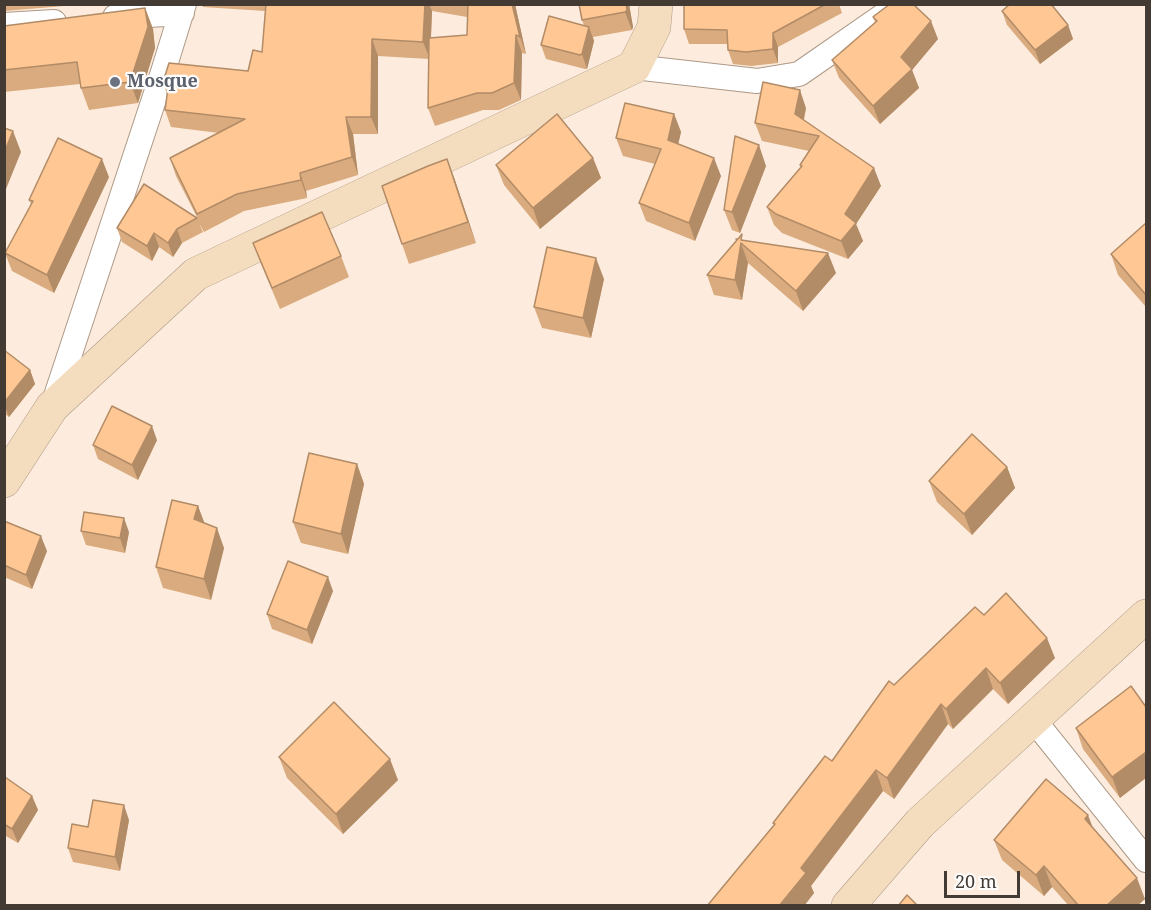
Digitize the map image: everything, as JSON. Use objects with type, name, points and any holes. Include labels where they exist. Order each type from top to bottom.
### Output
[{"type":"street","points":[[634,67],[654,27],[656,4]]},
{"type":"street","points":[[4,481],[52,407],[196,274],[634,67],[758,81],[799,75],[900,4]]},
{"type":"street","points":[[4,25],[183,9],[52,407]]},
{"type":"street","points":[[848,906],[920,823],[1146,616]]},
{"type":"street","points":[[1033,719],[1146,860]]},
{"type":"building","points":[[266,4],[425,4],[423,42],[372,39],[371,117],[346,117],[352,157],[300,173],[301,180],[237,194],[197,214],[170,158],[245,119],[165,110],[169,81],[163,82],[169,63],[248,71],[253,50],[262,52]]},
{"type":"building","points":[[468,4],[512,4],[520,37],[516,35],[514,83],[492,93],[477,93],[428,108],[429,38],[467,35]]},
{"type":"building","points":[[579,4],[626,4],[627,10],[582,20]]},
{"type":"building","points":[[684,4],[826,4],[773,33],[773,49],[746,52],[728,50],[727,30],[684,29]]},
{"type":"building","points":[[890,4],[913,4],[931,21],[901,57],[912,69],[873,106],[832,60],[877,21],[873,17]]},
{"type":"building","points":[[1010,4],[1051,4],[1068,25],[1035,50],[1002,11]]},
{"type":"building","points":[[145,8],[148,27],[130,82],[81,88],[77,62],[4,70],[4,26]]},
{"type":"building","points":[[549,16],[589,27],[582,54],[541,45]]},
{"type":"building","points":[[763,82],[800,90],[795,114],[874,168],[845,214],[856,223],[841,241],[776,214],[767,207],[802,166],[800,165],[819,136],[755,123]]},
{"type":"building","points":[[625,103],[674,114],[668,140],[714,158],[689,223],[639,203],[661,149],[616,138]]},
{"type":"building","points":[[557,114],[593,158],[533,208],[496,165]]},
{"type":"building","points":[[4,128],[13,131],[4,153]]},
{"type":"building","points":[[735,136],[759,145],[732,212],[724,210]]},
{"type":"building","points":[[58,138],[102,159],[47,275],[5,253],[33,201],[29,200]]},
{"type":"building","points":[[447,159],[468,222],[402,244],[382,186]]},
{"type":"building","points":[[144,184],[197,218],[177,229],[168,243],[154,233],[147,246],[117,228]]},
{"type":"building","points":[[322,212],[341,256],[272,288],[253,243]]},
{"type":"building","points":[[1146,223],[1146,295],[1111,254]]},
{"type":"building","points":[[742,234],[741,240],[828,253],[796,291],[741,243],[735,280],[707,275]]},
{"type":"building","points":[[547,247],[596,258],[583,318],[534,307]]},
{"type":"building","points":[[4,350],[30,370],[4,403]]},
{"type":"building","points":[[112,406],[152,426],[132,465],[93,445]]},
{"type":"building","points":[[972,434],[1007,467],[964,514],[929,481]]},
{"type":"building","points":[[309,453],[357,464],[341,534],[293,522]]},
{"type":"building","points":[[172,500],[198,506],[194,519],[217,528],[204,579],[156,567]]},
{"type":"building","points":[[84,512],[124,518],[120,538],[81,531]]},
{"type":"building","points":[[4,521],[41,536],[26,575],[4,565]]},
{"type":"building","points":[[288,561],[328,577],[307,630],[267,614]]},
{"type":"building","points":[[1006,593],[1047,638],[1000,683],[986,668],[946,709],[941,704],[887,778],[876,770],[801,868],[806,873],[779,906],[707,906],[775,824],[773,823],[825,756],[832,761],[889,681],[894,685],[975,607],[984,615]]},
{"type":"building","points":[[1131,686],[1146,707],[1146,752],[1112,777],[1076,728]]},
{"type":"building","points":[[334,702],[390,759],[336,814],[279,757]]},
{"type":"building","points":[[5,777],[32,796],[12,829],[4,824]]},
{"type":"building","points":[[1046,779],[1088,815],[1085,819],[1137,878],[1106,906],[1079,906],[1044,866],[1036,875],[994,840]]},
{"type":"building","points":[[93,800],[124,805],[115,857],[68,848],[72,824],[88,827]]},
{"type":"building","points":[[907,895],[918,906],[898,906]]},
{"type":"place","name":"Mosque","points":[[115,82]]}]
